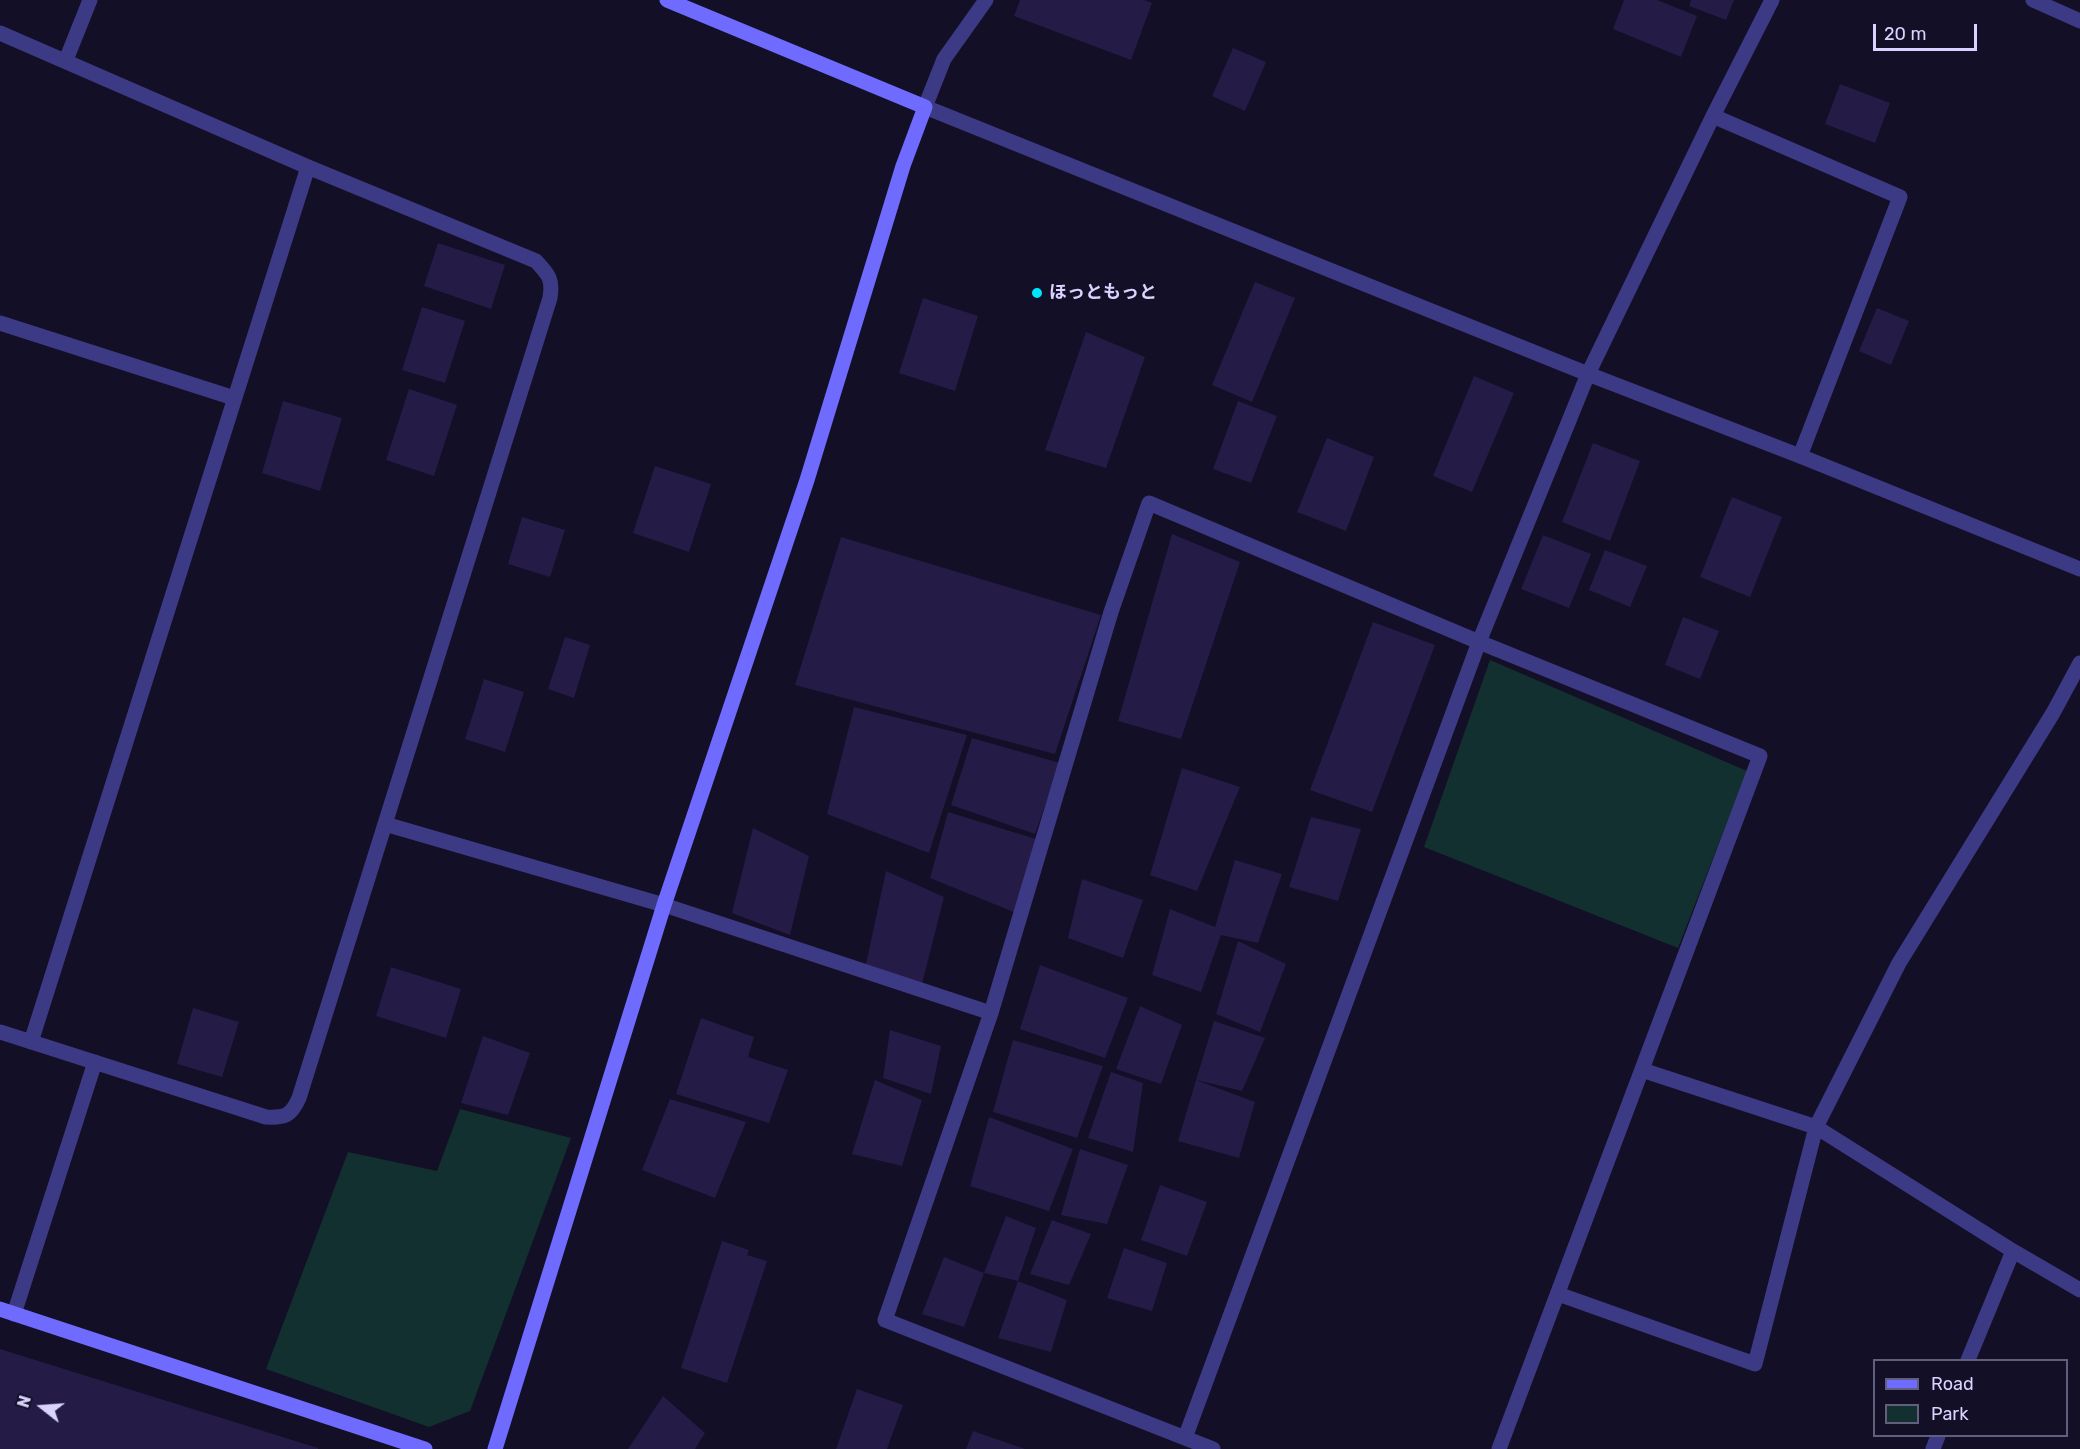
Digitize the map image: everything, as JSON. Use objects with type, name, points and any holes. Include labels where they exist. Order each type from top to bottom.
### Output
[{"type":"street","points":[[66,60],[90,0]]},
{"type":"street","points":[[667,0],[925,107],[1588,374],[1800,456],[2080,569]]},
{"type":"street","points":[[495,1449],[664,905],[807,480],[903,166],[944,59],[986,0]]},
{"type":"street","points":[[1185,1438],[1479,642],[1588,374],[1772,0]]},
{"type":"street","points":[[2033,0],[2080,21]]},
{"type":"street","points":[[0,33],[308,167],[536,261],[547,272],[552,284],[550,298],[294,1109],[282,1118],[266,1117],[0,1032]]},
{"type":"street","points":[[1713,116],[1899,197],[1800,456]]},
{"type":"street","points":[[31,1042],[308,167]]},
{"type":"street","points":[[0,323],[234,398]]},
{"type":"street","points":[[1213,1449],[885,1320],[991,1013],[1111,612],[1149,503],[1479,642],[1760,756],[1499,1449]]},
{"type":"street","points":[[1558,1294],[1755,1364],[1816,1127],[1899,963],[2053,713],[2080,663]]},
{"type":"street","points":[[385,824],[664,905],[991,1013]]},
{"type":"street","points":[[95,1062],[7,1311],[425,1449]]},
{"type":"street","points":[[1642,1070],[1816,1127],[2013,1251],[2080,1290]]},
{"type":"street","points":[[1968,1359],[2013,1251]]},
{"type":"green space","points":[[1490,660],[1747,771],[1678,948],[1424,847]]},
{"type":"green space","points":[[460,1109],[571,1138],[470,1411],[429,1427],[266,1369],[348,1152],[437,1171]]},
{"type":"building","points":[[1020,0],[1144,0],[1152,3],[1131,60],[1014,16]]},
{"type":"building","points":[[1624,0],[1657,0],[1697,16],[1681,57],[1613,29]]},
{"type":"building","points":[[1691,0],[1734,0],[1726,20],[1689,6]]},
{"type":"building","points":[[1233,48],[1266,62],[1245,111],[1212,96]]},
{"type":"building","points":[[1840,84],[1890,103],[1875,143],[1825,124]]},
{"type":"building","points":[[438,243],[505,265],[491,309],[424,286]]},
{"type":"building","points":[[1255,282],[1295,298],[1252,402],[1212,385]]},
{"type":"building","points":[[923,298],[978,316],[955,391],[899,373]]},
{"type":"building","points":[[422,307],[465,321],[445,383],[402,370]]},
{"type":"building","points":[[1877,308],[1909,321],[1891,365],[1859,351]]},
{"type":"building","points":[[1086,332],[1145,357],[1106,468],[1045,450]]},
{"type":"building","points":[[1474,376],[1514,393],[1472,492],[1433,476]]},
{"type":"building","points":[[409,389],[457,405],[434,476],[386,460]]},
{"type":"building","points":[[283,401],[342,418],[320,491],[262,473]]},
{"type":"building","points":[[1238,401],[1277,416],[1251,483],[1213,469]]},
{"type":"building","points":[[1327,438],[1374,457],[1346,531],[1297,512]]},
{"type":"building","points":[[1593,443],[1640,461],[1610,541],[1562,522]]},
{"type":"building","points":[[655,466],[711,484],[689,552],[633,533]]},
{"type":"building","points":[[1732,497],[1782,517],[1750,597],[1700,577]]},
{"type":"building","points":[[522,517],[565,530],[550,577],[508,564]]},
{"type":"building","points":[[1172,534],[1240,562],[1181,739],[1118,721]]},
{"type":"building","points":[[1543,535],[1591,554],[1569,608],[1521,589]]},
{"type":"building","points":[[841,537],[1101,615],[1055,754],[795,685]]},
{"type":"building","points":[[1605,550],[1647,566],[1630,607],[1589,590]]},
{"type":"building","points":[[1683,617],[1719,631],[1700,679],[1665,665]]},
{"type":"building","points":[[1373,622],[1435,645],[1372,812],[1310,790]]},
{"type":"building","points":[[565,637],[590,645],[574,698],[548,689]]},
{"type":"building","points":[[484,679],[524,692],[505,752],[465,739]]},
{"type":"building","points":[[854,707],[967,735],[929,853],[827,814]]},
{"type":"building","points":[[972,738],[1060,763],[1035,834],[951,805]]},
{"type":"building","points":[[1182,768],[1240,787],[1197,891],[1150,875]]},
{"type":"building","points":[[948,812],[1036,839],[1016,913],[930,878]]},
{"type":"building","points":[[1311,817],[1361,829],[1338,901],[1289,887]]},
{"type":"building","points":[[753,828],[809,856],[790,935],[732,913]]},
{"type":"building","points":[[1235,860],[1282,874],[1258,943],[1221,935],[1201,992],[1152,975],[1170,909],[1215,927]]},
{"type":"building","points":[[886,871],[944,897],[922,984],[866,964]]},
{"type":"building","points":[[1082,879],[1143,900],[1123,958],[1068,938]]},
{"type":"building","points":[[1238,941],[1286,964],[1260,1032],[1216,1014]]},
{"type":"building","points":[[1040,965],[1128,998],[1105,1058],[1020,1029]]},
{"type":"building","points":[[391,967],[461,989],[446,1038],[376,1016]]},
{"type":"building","points":[[1140,1006],[1182,1025],[1161,1084],[1116,1069]]},
{"type":"building","points":[[193,1008],[239,1022],[222,1077],[177,1064]]},
{"type":"building","points":[[701,1018],[754,1037],[748,1057],[788,1070],[769,1123],[676,1094]]},
{"type":"building","points":[[1214,1021],[1265,1038],[1242,1091],[1196,1080]]},
{"type":"building","points":[[890,1030],[941,1046],[931,1094],[883,1078]]},
{"type":"building","points":[[483,1036],[530,1053],[508,1115],[461,1103]]},
{"type":"building","points":[[1013,1040],[1103,1066],[1077,1138],[993,1112]]},
{"type":"building","points":[[1111,1072],[1143,1083],[1133,1152],[1088,1138]]},
{"type":"building","points":[[875,1080],[922,1100],[902,1166],[852,1154]]},
{"type":"building","points":[[1196,1080],[1255,1102],[1239,1158],[1178,1141]]},
{"type":"building","points":[[670,1099],[746,1122],[715,1198],[642,1170]]},
{"type":"building","points":[[989,1117],[1073,1149],[1049,1211],[970,1186]]},
{"type":"building","points":[[1080,1149],[1128,1165],[1107,1224],[1061,1215]]},
{"type":"building","points":[[1160,1185],[1207,1202],[1187,1256],[1141,1240]]},
{"type":"building","points":[[1006,1216],[1036,1228],[1018,1281],[984,1273]]},
{"type":"building","points":[[1052,1220],[1091,1234],[1069,1285],[1030,1274]]},
{"type":"building","points":[[722,1241],[749,1250],[747,1255],[767,1261],[727,1383],[681,1368]]},
{"type":"building","points":[[1124,1248],[1167,1263],[1152,1311],[1107,1298]]},
{"type":"building","points":[[944,1257],[984,1273],[964,1327],[922,1314]]},
{"type":"building","points":[[1018,1281],[1067,1300],[1051,1352],[998,1338]]},
{"type":"building","points":[[0,1349],[318,1448],[318,1449],[0,1449]]},
{"type":"building","points":[[857,1389],[903,1405],[887,1449],[836,1449]]},
{"type":"building","points":[[663,1396],[705,1433],[695,1449],[628,1449]]},
{"type":"building","points":[[973,1431],[1025,1449],[966,1449]]},
{"type":"place","name":"ほっともっと","points":[[1037,293]]}]
